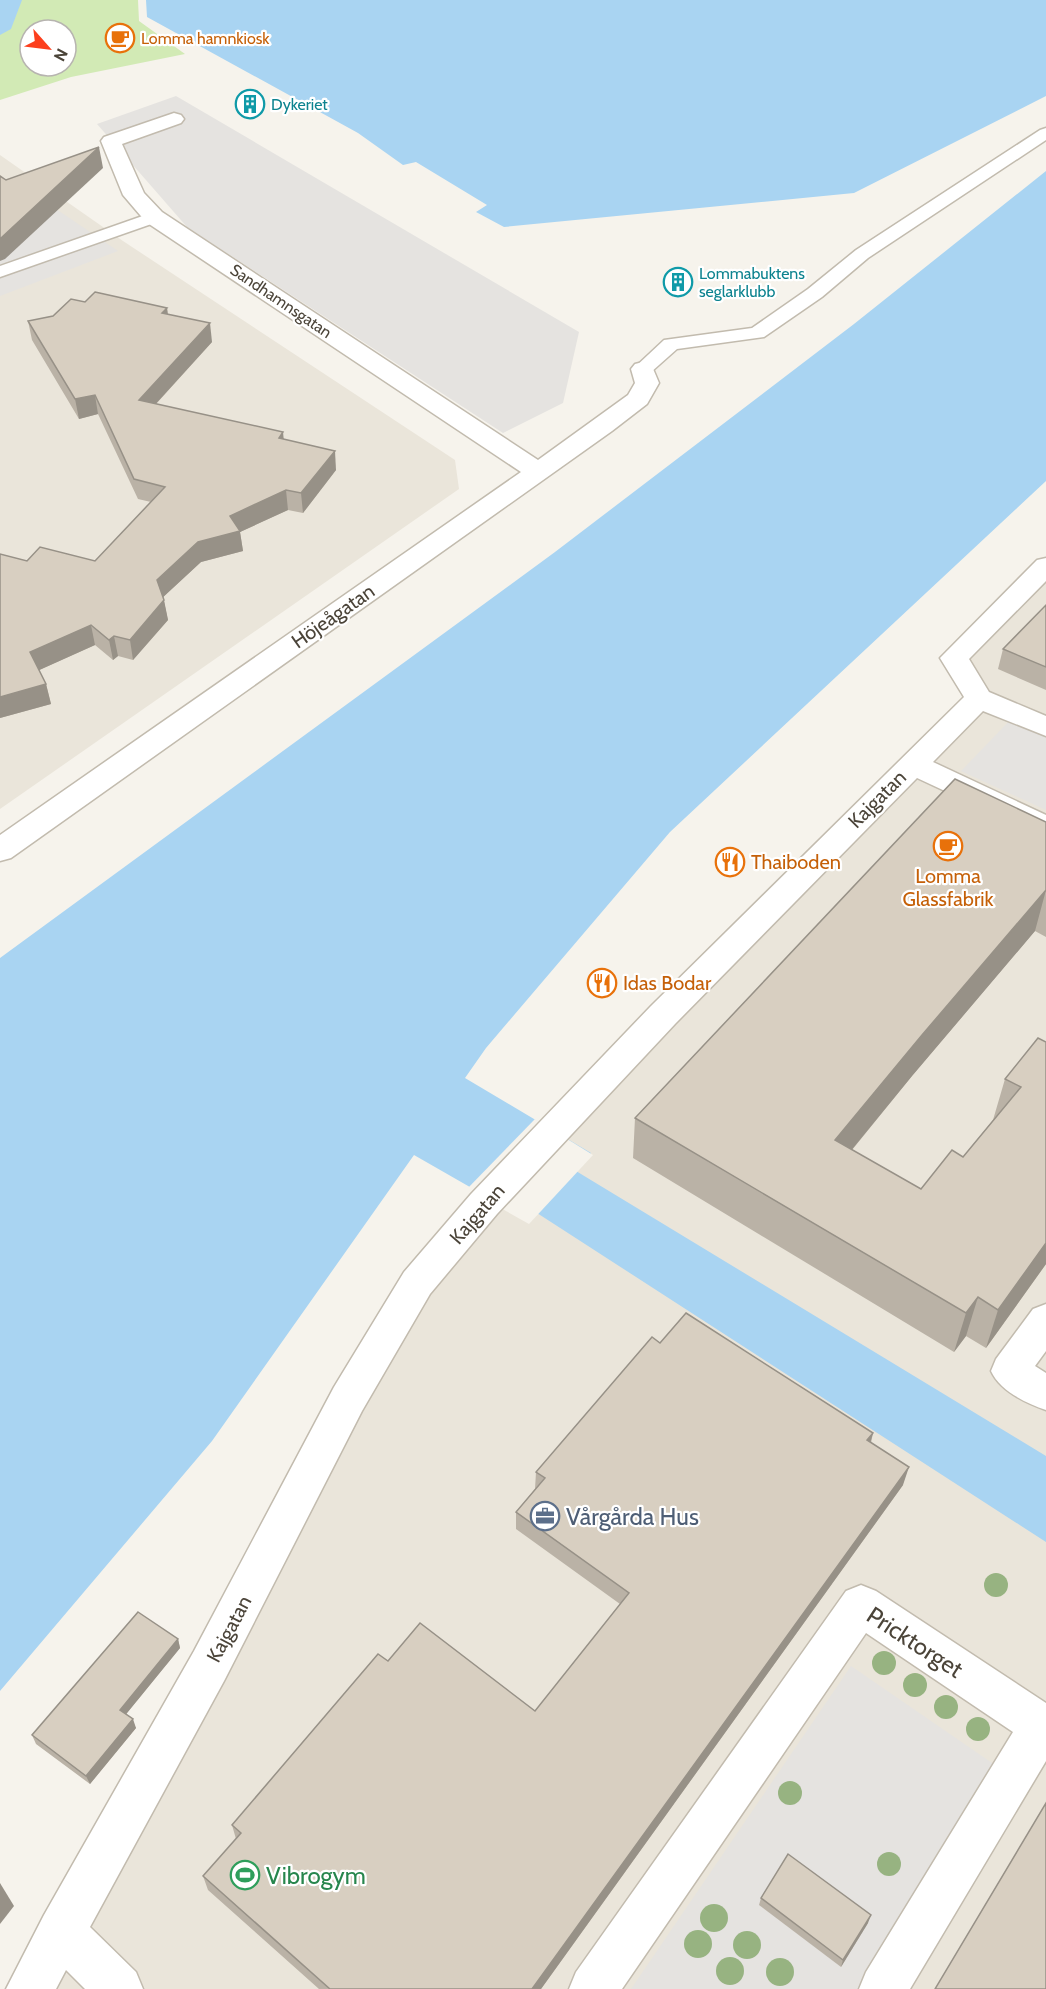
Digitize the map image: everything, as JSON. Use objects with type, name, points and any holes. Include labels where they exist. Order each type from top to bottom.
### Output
[{"type":"street","name":"Sandhamnsgatan","points":[[174,119],[111,141],[134,195],[154,217],[537,471]]},
{"type":"street","name":"Höjeågatan","points":[[0,850],[453,532],[638,399],[647,383],[643,369]]},
{"type":"street","points":[[1046,566],[954,658],[979,698],[1046,727]]},
{"type":"street","name":"Kajgatan","points":[[30,1989],[209,1666],[348,1400],[417,1283],[484,1204],[663,1015],[979,698]]},
{"type":"street","points":[[912,764],[1046,828]]},
{"type":"street","points":[[1046,1320],[1010,1371],[1046,1393]]},
{"type":"street","name":"Pricktorget","points":[[593,1989],[861,1605],[1044,1722],[883,1989]]},
{"type":"street","points":[[61,1932],[119,1989]]},
{"type":"lane","points":[[643,369],[671,344],[757,333],[814,293],[862,254],[1046,133]]},
{"type":"lane","points":[[0,272],[154,217]]},
{"type":"shaded area","points":[[176,96],[579,332],[563,403],[503,433],[187,227],[97,124]]},
{"type":"shaded area","points":[[0,155],[123,241],[455,460],[459,489],[0,809]]},
{"type":"shaded area","points":[[31,192],[118,251],[0,296],[0,203]]},
{"type":"shaded area","points":[[1046,566],[1046,1989],[30,1989],[417,1283],[979,698],[954,658]]},
{"type":"shaded area","points":[[1016,714],[1046,728],[1046,810],[961,771]]},
{"type":"shaded area","points":[[851,1666],[995,1765],[858,1989],[631,1989]]},
{"type":"green space","points":[[0,0],[138,0],[139,21],[185,54],[78,76],[78,18],[18,18],[18,78],[68,78],[0,100]]},
{"type":"water","points":[[0,0],[22,0],[11,29],[0,35]]},
{"type":"water","points":[[146,0],[1046,0],[1046,96],[854,193],[504,227],[476,212],[487,205],[416,162],[403,165],[358,133],[147,17]]},
{"type":"water","points":[[1046,171],[1046,481],[670,832],[486,1048],[465,1078],[591,1153],[576,1171],[1046,1456],[1046,1542],[537,1213],[529,1221],[414,1155],[212,1441],[0,1691],[0,958],[555,552],[854,324]]},
{"type":"pier","points":[[535,1119],[593,1155],[529,1224],[467,1189]]},
{"type":"building","points":[[99,147],[0,238],[0,176],[6,180]]},
{"type":"building","points":[[95,292],[167,308],[162,313],[210,323],[139,400],[283,432],[279,438],[335,451],[301,493],[286,490],[230,516],[240,531],[198,542],[157,580],[164,600],[130,640],[114,636],[109,640],[91,625],[30,652],[46,684],[0,697],[0,554],[27,561],[40,547],[95,561],[165,487],[134,479],[95,395],[75,399],[28,321],[53,316],[71,299],[85,302]]},
{"type":"building","points":[[1046,605],[1046,667],[1003,649]]},
{"type":"building","points":[[955,779],[1046,822],[1046,890],[835,1140],[921,1189],[952,1150],[963,1157],[1021,1087],[1005,1079],[1038,1038],[1046,1042],[1046,1243],[998,1310],[978,1297],[966,1313],[635,1118]]},
{"type":"building","points":[[686,1313],[873,1433],[867,1440],[909,1467],[532,1989],[330,1989],[203,1876],[241,1833],[232,1825],[378,1654],[388,1661],[420,1623],[535,1711],[629,1593],[516,1512],[545,1478],[536,1472],[652,1337],[660,1343]]},
{"type":"building","points":[[138,1612],[178,1639],[120,1710],[133,1719],[86,1776],[32,1735]]},
{"type":"building","points":[[1046,1803],[1046,1989],[935,1989]]},
{"type":"building","points":[[788,1854],[871,1915],[843,1960],[761,1898]]},
{"type":"place","name":"Lomma hamnkiosk","points":[[120,38]]},
{"type":"place","name":"Dykeriet","points":[[250,104]]},
{"type":"place","name":"Lommabuktens seglarklubb","points":[[678,282]]},
{"type":"place","name":"Lomma Glassfabrik","points":[[948,846]]},
{"type":"place","name":"Thaiboden","points":[[730,862]]},
{"type":"place","name":"Idas Bodar","points":[[602,983]]},
{"type":"place","name":"Vårgårda Hus","points":[[545,1516]]},
{"type":"place","name":"Vibrogym","points":[[245,1875]]}]
